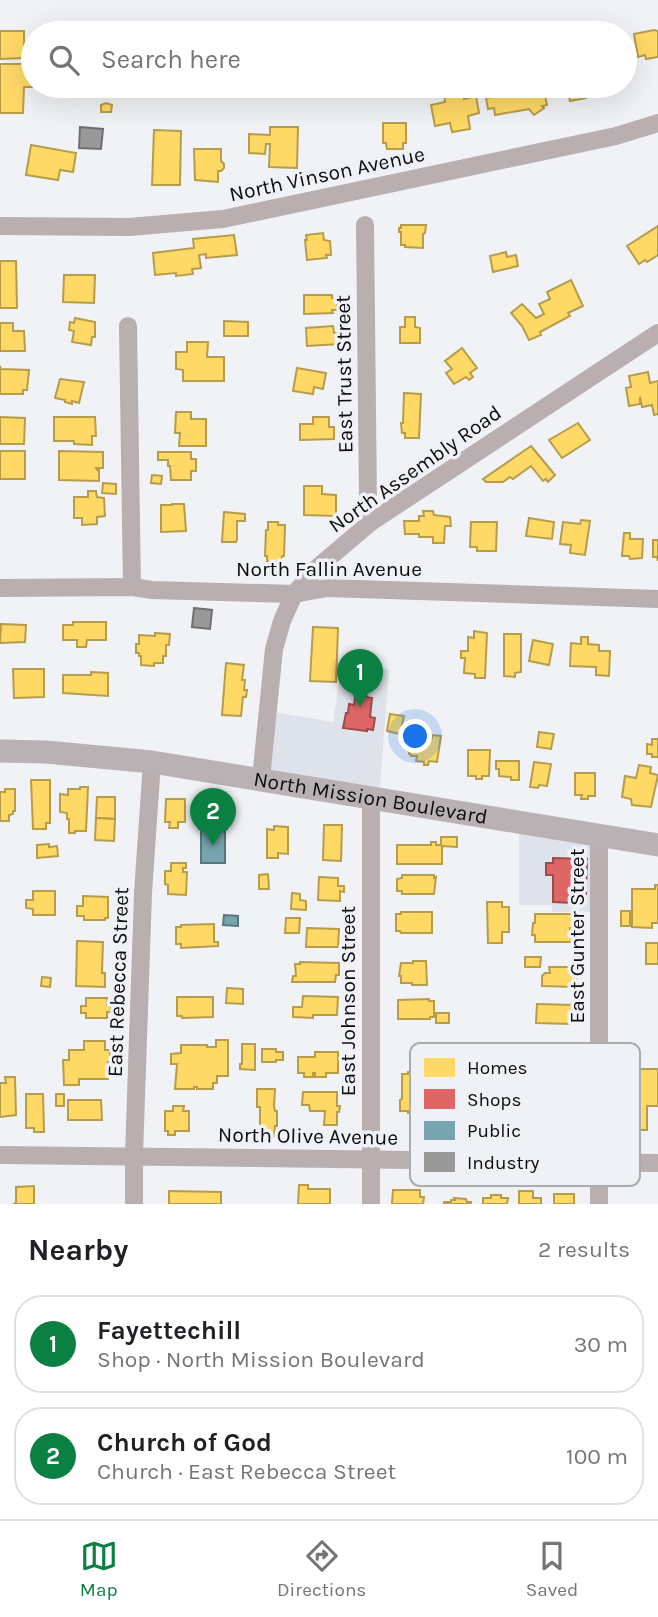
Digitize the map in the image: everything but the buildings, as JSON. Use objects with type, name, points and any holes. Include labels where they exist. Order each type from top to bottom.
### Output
[{"type":"main road","name":"North Mission Boulevard","points":[[0,751],[46,752],[152,762],[658,845]]},
{"type":"street","name":"North Vinson Avenue","points":[[0,226],[129,227],[223,219],[615,136],[658,123]]},
{"type":"street","name":"East Trust Street","points":[[365,225],[368,502],[371,522]]},
{"type":"street","points":[[128,326],[132,587]]},
{"type":"street","name":"North Assembly Road","points":[[261,779],[274,649],[294,594],[318,567],[371,522],[658,333]]},
{"type":"street","name":"North Fallin Avenue","points":[[0,588],[132,587],[152,590],[294,594],[327,588],[658,599]]},
{"type":"street","name":"East Rebecca Street","points":[[134,1204],[143,893],[152,762]]},
{"type":"street","name":"East Johnson Street","points":[[370,798],[371,1204]]},
{"type":"street","name":"East Gunter Street","points":[[599,836],[600,1043]]},
{"type":"street","name":"North Olive Avenue","points":[[0,1155],[410,1160]]},
{"type":"street","name":"North Olive Avenue","points":[[640,1163],[658,1163]]},
{"type":"street","name":"East Gunter Street","points":[[599,1186],[599,1204]]},
{"type":"shaded area","points":[[342,665],[389,669],[379,800],[261,779],[268,711],[333,722]]},
{"type":"shaded area","points":[[519,823],[599,836],[599,912],[552,912],[552,905],[519,905]]},
{"type":"place","name":"Fayettechill","points":[[360,707]]},
{"type":"place","name":"Church of God","points":[[213,846]]}]
